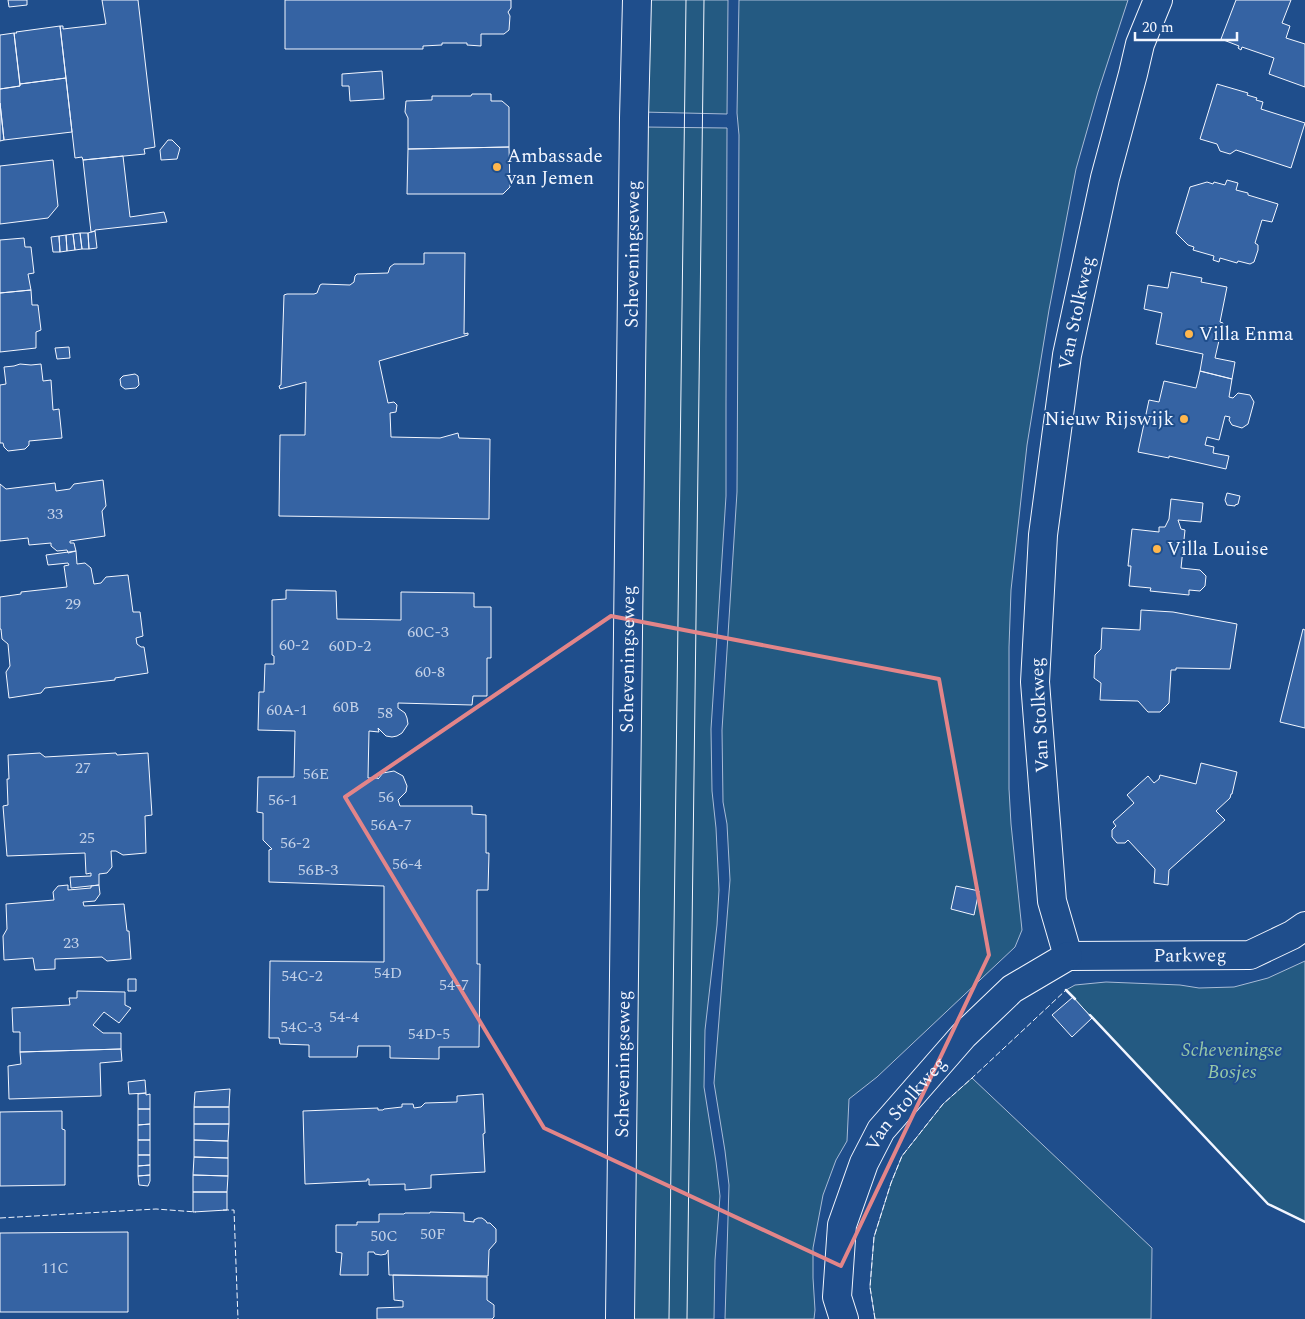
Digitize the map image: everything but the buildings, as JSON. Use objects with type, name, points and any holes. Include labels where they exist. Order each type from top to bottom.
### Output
[{"type":"street","name":"Scheveningseweg","points":[[620,1319],[637,0]]},
{"type":"street","name":"Van Stolkweg","points":[[844,1319],[837,1297],[842,1225],[864,1163],[881,1130],[963,1036],[1012,989],[1068,956],[1052,901],[1035,682],[1043,534],[1067,354],[1105,178],[1134,74],[1140,44],[1158,0]]},
{"type":"street","name":"Parkweg","points":[[1068,956],[1250,955],[1292,935],[1305,926]]},
{"type":"highlighted area","points":[[611,616],[939,679],[989,955],[841,1266],[544,1128],[345,797]]},
{"type":"green space","points":[[645,0],[728,0],[727,114],[642,112]]},
{"type":"green space","points":[[739,0],[1128,0],[1098,92],[1076,169],[1049,310],[1027,445],[1011,590],[1009,647],[1009,789],[1022,930],[1015,947],[877,1077],[849,1099],[847,1141],[836,1160],[823,1195],[813,1248],[814,1319],[725,1319],[729,1185],[714,1083],[730,880],[727,824],[723,802],[722,730],[737,492],[739,135],[737,113]]},
{"type":"green space","points":[[644,127],[727,128],[726,496],[711,729],[712,791],[719,890],[705,1030],[704,1087],[720,1196],[715,1260],[714,1319],[623,1319]]},
{"type":"green space","name":"Scheveningse Bosjes","points":[[1305,961],[1305,1222],[1268,1204],[1066,990],[1075,985],[1106,982],[1180,985],[1199,988],[1234,987],[1268,978]]},
{"type":"green space","points":[[972,1078],[1152,1248],[1151,1319],[875,1319],[870,1287],[874,1237],[891,1183],[902,1156],[943,1104]]},
{"type":"tram line","points":[[669,1319],[686,0]]},
{"type":"tram line","points":[[687,1319],[704,0]]},
{"type":"fence","points":[[875,1319],[870,1287],[874,1237],[891,1183],[902,1156],[943,1104],[1066,990]]},
{"type":"fence","points":[[0,1218],[156,1209],[196,1212]]},
{"type":"fence","points":[[223,1210],[234,1210],[238,1319]]},
{"type":"wall","points":[[1066,990],[1075,999]]},
{"type":"wall","points":[[1090,1015],[1268,1204],[1305,1222]]},
{"type":"place","name":"Ambassade van Jemen","points":[[497,167]]},
{"type":"place","name":"Villa Enma","points":[[1189,334]]},
{"type":"place","name":"Nieuw Rijswijk","points":[[1184,419]]},
{"type":"place","name":"Villa Louise","points":[[1157,549]]}]
